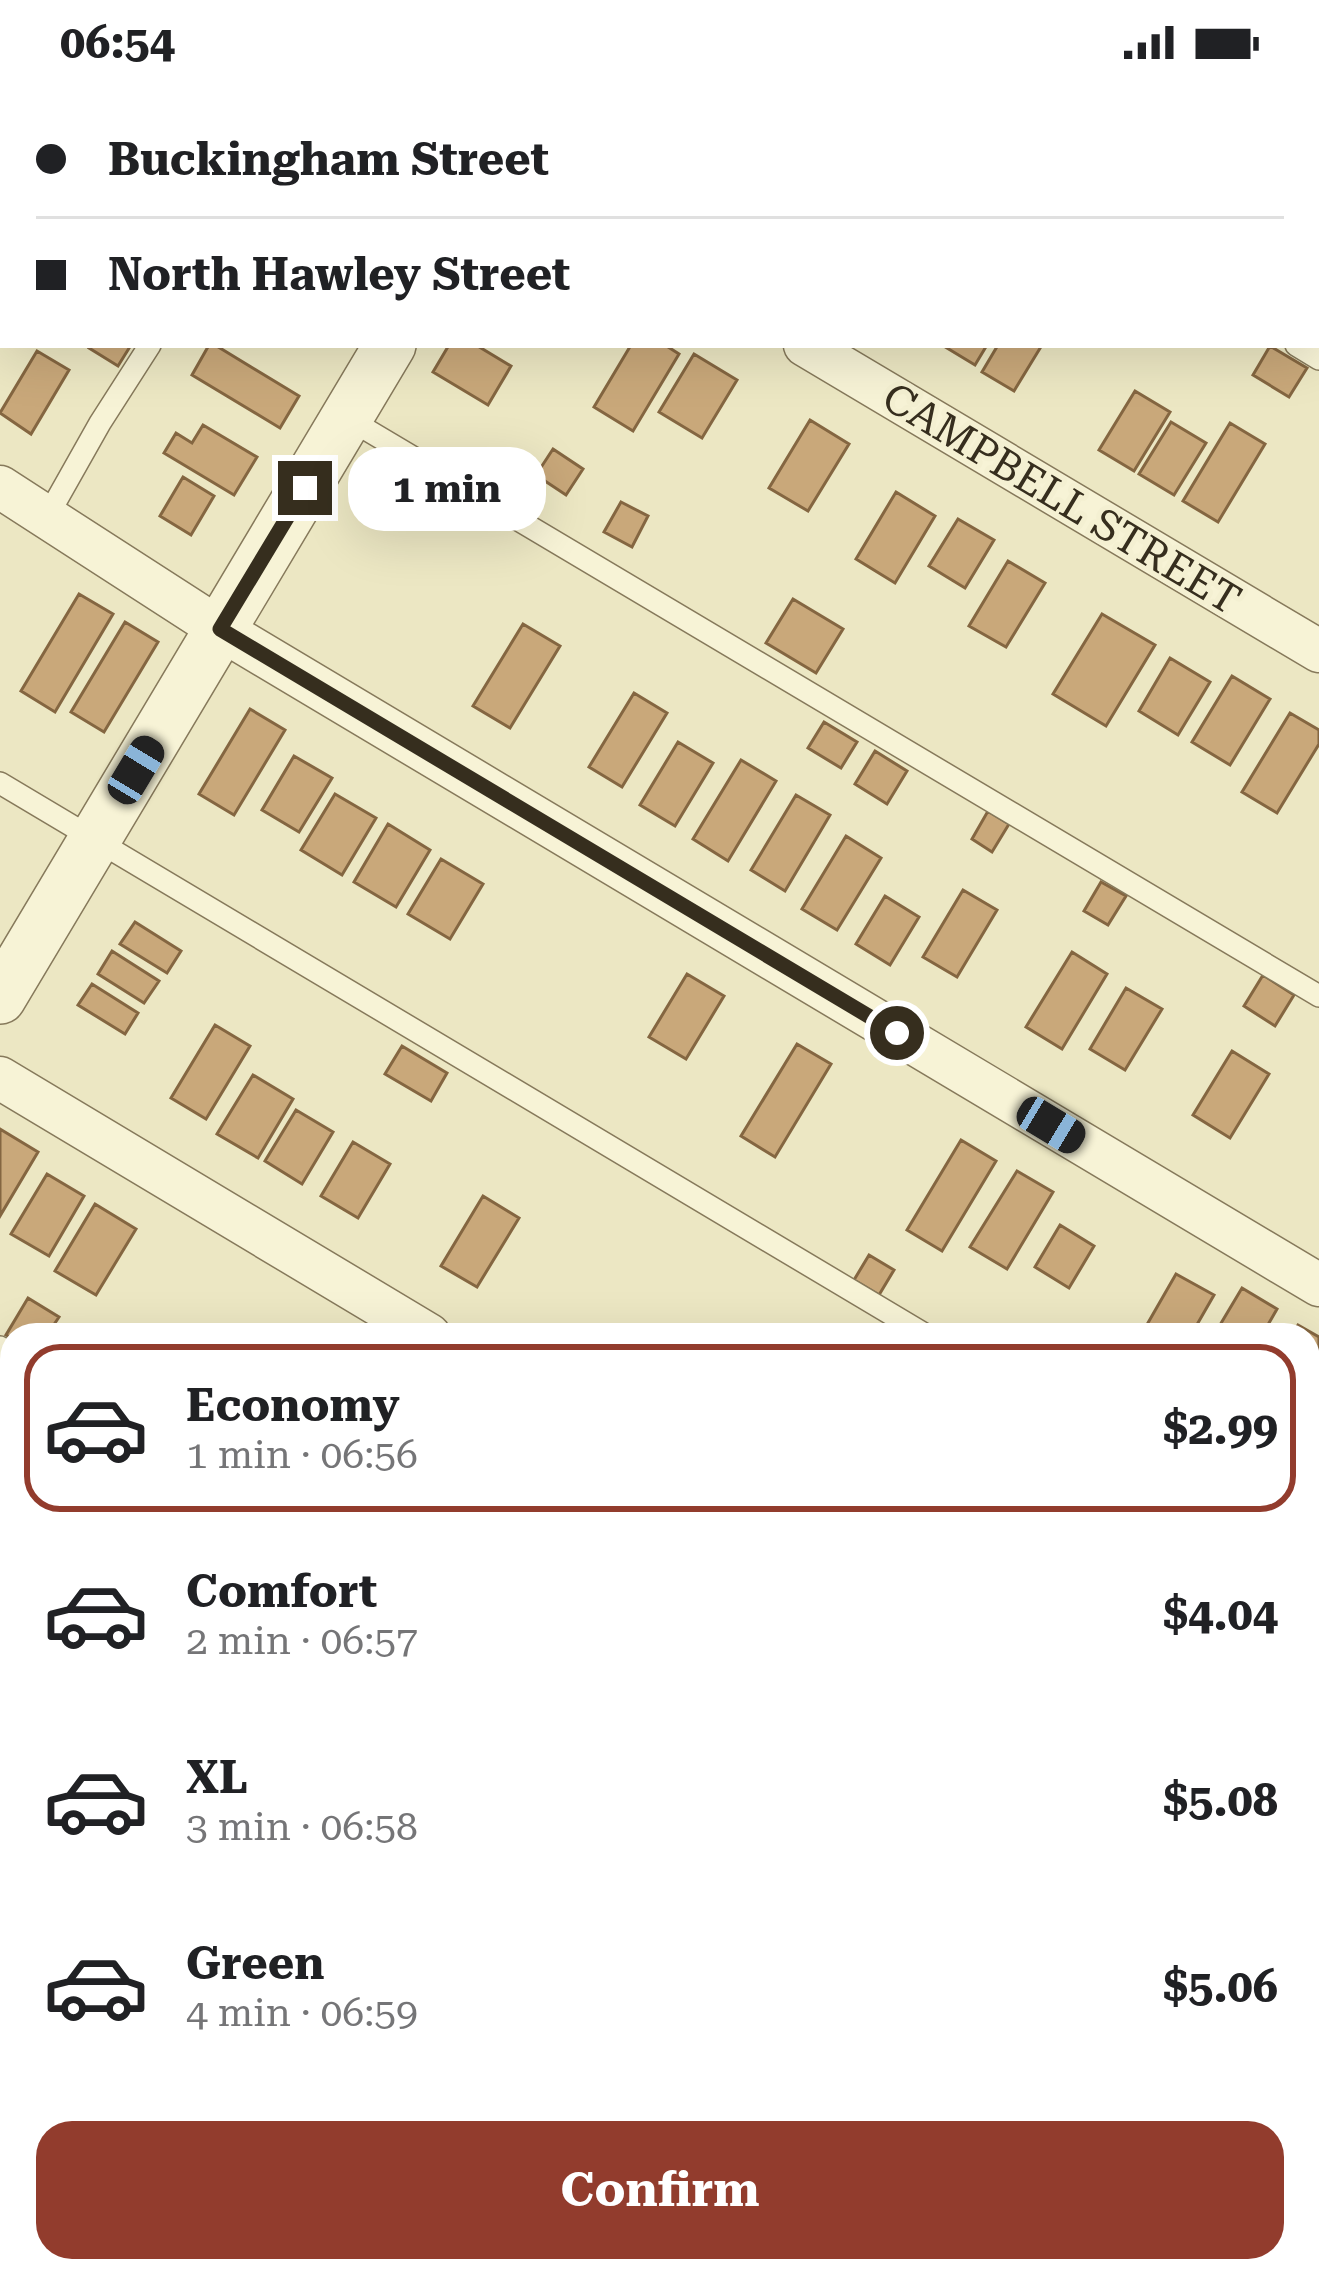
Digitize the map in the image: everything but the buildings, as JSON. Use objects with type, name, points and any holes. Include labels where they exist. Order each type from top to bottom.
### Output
[{"type":"street","points":[[0,998],[388,348]]},
{"type":"street","name":"CAMPBELL STREET","points":[[810,348],[1319,651]]},
{"type":"street","points":[[0,487],[220,629],[1319,1285]]},
{"type":"street","points":[[0,1078],[409,1323]]},
{"type":"lane","points":[[47,517],[148,348]]},
{"type":"lane","points":[[347,418],[1319,996]]},
{"type":"lane","points":[[0,783],[906,1323]]},
{"type":"route","points":[[305,488],[220,629],[897,1033]]}]
